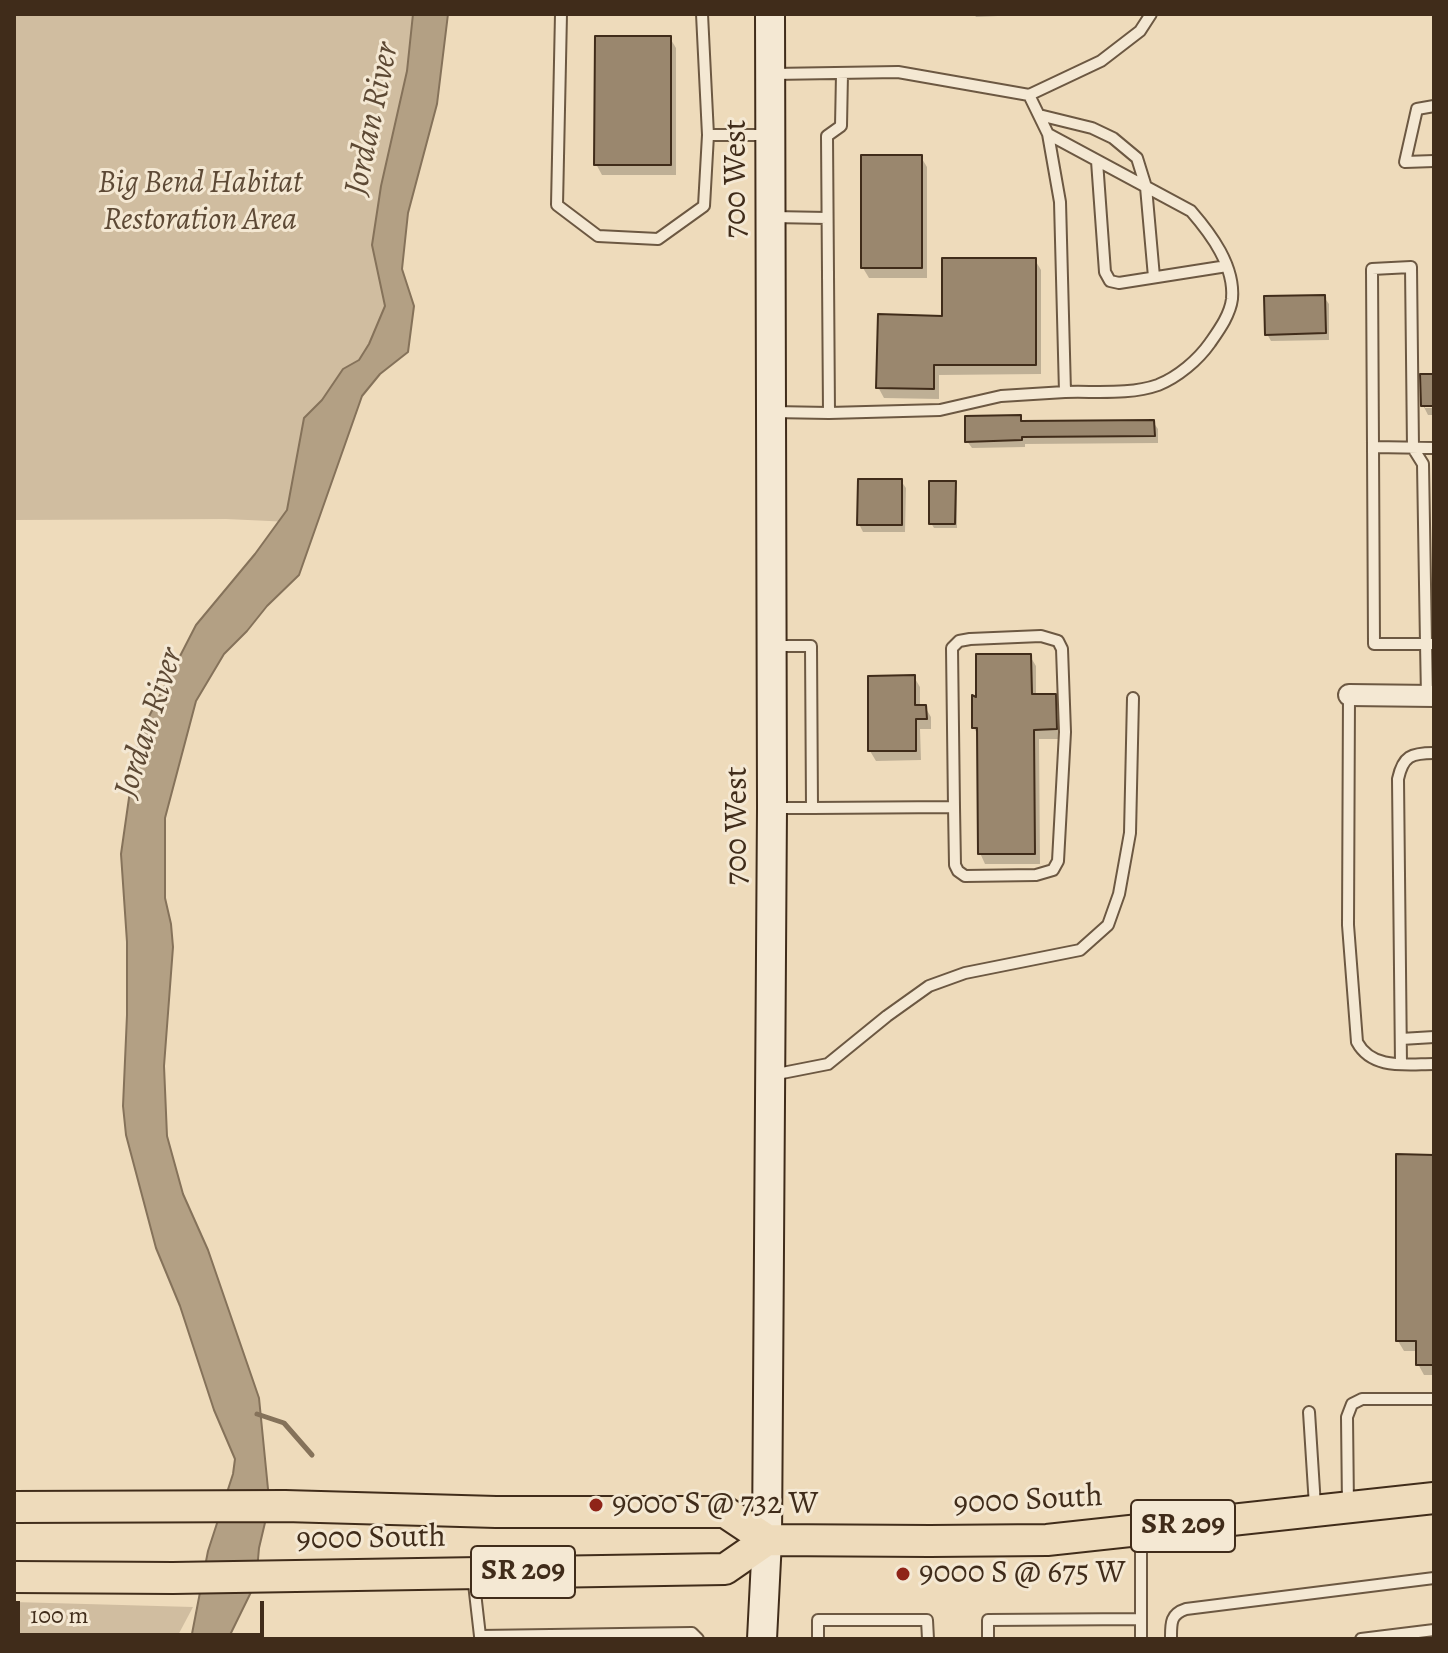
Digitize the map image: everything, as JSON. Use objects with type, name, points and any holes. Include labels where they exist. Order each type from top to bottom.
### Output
[{"type":"main road","name":"9000 South","points":[[14,1507],[285,1506],[496,1512],[725,1512],[767,1540],[1047,1540],[1434,1498]]},
{"type":"main road","name":"9000 South","points":[[14,1577],[270,1577],[725,1569],[767,1540]]},
{"type":"street","name":"700 West","points":[[762,1639],[767,1540],[771,1075],[770,14]]},
{"type":"street","points":[[1349,695],[1431,696]]},
{"type":"lane","points":[[561,14],[557,205],[598,236],[658,239],[704,206],[708,135],[702,14]]},
{"type":"lane","points":[[771,73],[898,72],[1029,95],[1101,61],[1140,31],[1151,14]]},
{"type":"lane","points":[[829,413],[827,136],[841,126],[842,74]]},
{"type":"lane","points":[[1029,95],[1048,134],[1060,202],[1065,392]]},
{"type":"lane","points":[[1434,106],[1417,109],[1405,162],[1434,161]]},
{"type":"lane","points":[[1039,115],[1092,128],[1113,138],[1137,158],[1146,187],[1154,277]]},
{"type":"lane","points":[[771,412],[940,410],[1001,396],[1135,389],[1156,385],[1186,368],[1204,351],[1226,319],[1232,299],[1227,266],[1206,228],[1191,211],[1048,134]]},
{"type":"lane","points":[[708,135],[771,135]]},
{"type":"lane","points":[[1097,161],[1105,272],[1110,281],[1119,283],[1227,266]]},
{"type":"lane","points":[[771,217],[827,218]]},
{"type":"lane","points":[[1430,644],[1374,644],[1372,269],[1411,267],[1413,448],[1423,464],[1430,644],[1431,696]]},
{"type":"lane","points":[[1373,447],[1434,448]]},
{"type":"lane","points":[[1041,636],[1058,641],[1062,649],[1065,732],[1058,861],[1053,870],[1036,875],[965,876],[955,865],[954,807],[952,648],[959,641],[970,639],[1041,636]]},
{"type":"lane","points":[[772,646],[811,646],[812,808]]},
{"type":"lane","points":[[1349,695],[1348,925],[1357,1042],[1372,1060],[1434,1064]]},
{"type":"lane","points":[[771,1075],[828,1064],[929,986],[965,973],[1080,950],[1108,925],[1119,894],[1130,833],[1133,698]]},
{"type":"lane","points":[[1401,1064],[1398,779],[1401,765],[1408,757],[1434,753]]},
{"type":"lane","points":[[772,808],[954,807]]},
{"type":"lane","points":[[1401,1039],[1434,1037]]},
{"type":"lane","points":[[1348,1508],[1347,1417],[1352,1404],[1362,1399],[1434,1399]]},
{"type":"lane","points":[[1309,1412],[1316,1511]]},
{"type":"lane","points":[[1141,1531],[1141,1639]]},
{"type":"lane","points":[[473,1573],[480,1638],[692,1633],[698,1639]]},
{"type":"lane","points":[[1171,1639],[1171,1620],[1175,1614],[1186,1609],[1434,1578]]},
{"type":"lane","points":[[988,1639],[988,1620],[1141,1619]]},
{"type":"lane","points":[[818,1639],[818,1620],[927,1620],[928,1639]]},
{"type":"lane","points":[[1361,1639],[1434,1630]]},
{"type":"green space","name":"Big Bend Habitat Restoration Area","points":[[14,14],[422,14],[389,333],[291,522],[226,519],[14,520]]},
{"type":"green space","points":[[14,1602],[193,1607],[176,1639],[14,1639]]},
{"type":"water","name":"Jordan River","points":[[413,14],[448,14],[437,104],[408,213],[402,269],[414,306],[408,352],[380,374],[362,396],[299,575],[224,654],[196,701],[165,818],[165,898],[173,947],[164,1066],[167,1136],[183,1194],[208,1250],[259,1398],[268,1489],[268,1510],[259,1548],[256,1582],[228,1639],[191,1639],[208,1551],[235,1459],[214,1410],[180,1306],[156,1248],[126,1135],[123,1106],[127,942],[121,854],[135,756],[143,728],[196,625],[287,510],[304,418],[322,400],[343,369],[359,360],[385,306],[372,245],[381,186],[407,71]]},
{"type":"building","points":[[595,36],[671,36],[671,165],[594,165]]},
{"type":"building","points":[[861,155],[922,155],[922,268],[861,268]]},
{"type":"building","points":[[942,258],[1036,258],[1036,365],[934,365],[934,389],[876,388],[878,314],[942,316]]},
{"type":"building","points":[[1325,295],[1326,333],[1265,335],[1264,296]]},
{"type":"building","points":[[1420,374],[1434,374],[1434,406],[1421,406]]},
{"type":"building","points":[[1021,415],[1021,421],[1154,420],[1155,436],[1022,437],[1022,440],[965,442],[965,416]]},
{"type":"building","points":[[858,479],[902,479],[902,525],[857,525]]},
{"type":"building","points":[[929,481],[956,481],[955,524],[929,524]]},
{"type":"building","points":[[976,654],[1031,654],[1032,694],[1056,694],[1057,729],[1034,730],[1035,854],[978,854],[977,728],[972,728]]},
{"type":"building","points":[[915,675],[915,705],[926,705],[927,719],[916,719],[916,751],[868,751],[868,676]]},
{"type":"building","points":[[1396,1154],[1434,1155],[1434,1365],[1416,1365],[1416,1341],[1396,1341]]},
{"type":"waterway","points":[[257,1414],[284,1423],[312,1455]]},
{"type":"place","name":"9000 S @ 732 W","points":[[596,1505]]},
{"type":"place","name":"9000 S @ 675 W","points":[[903,1574]]}]
